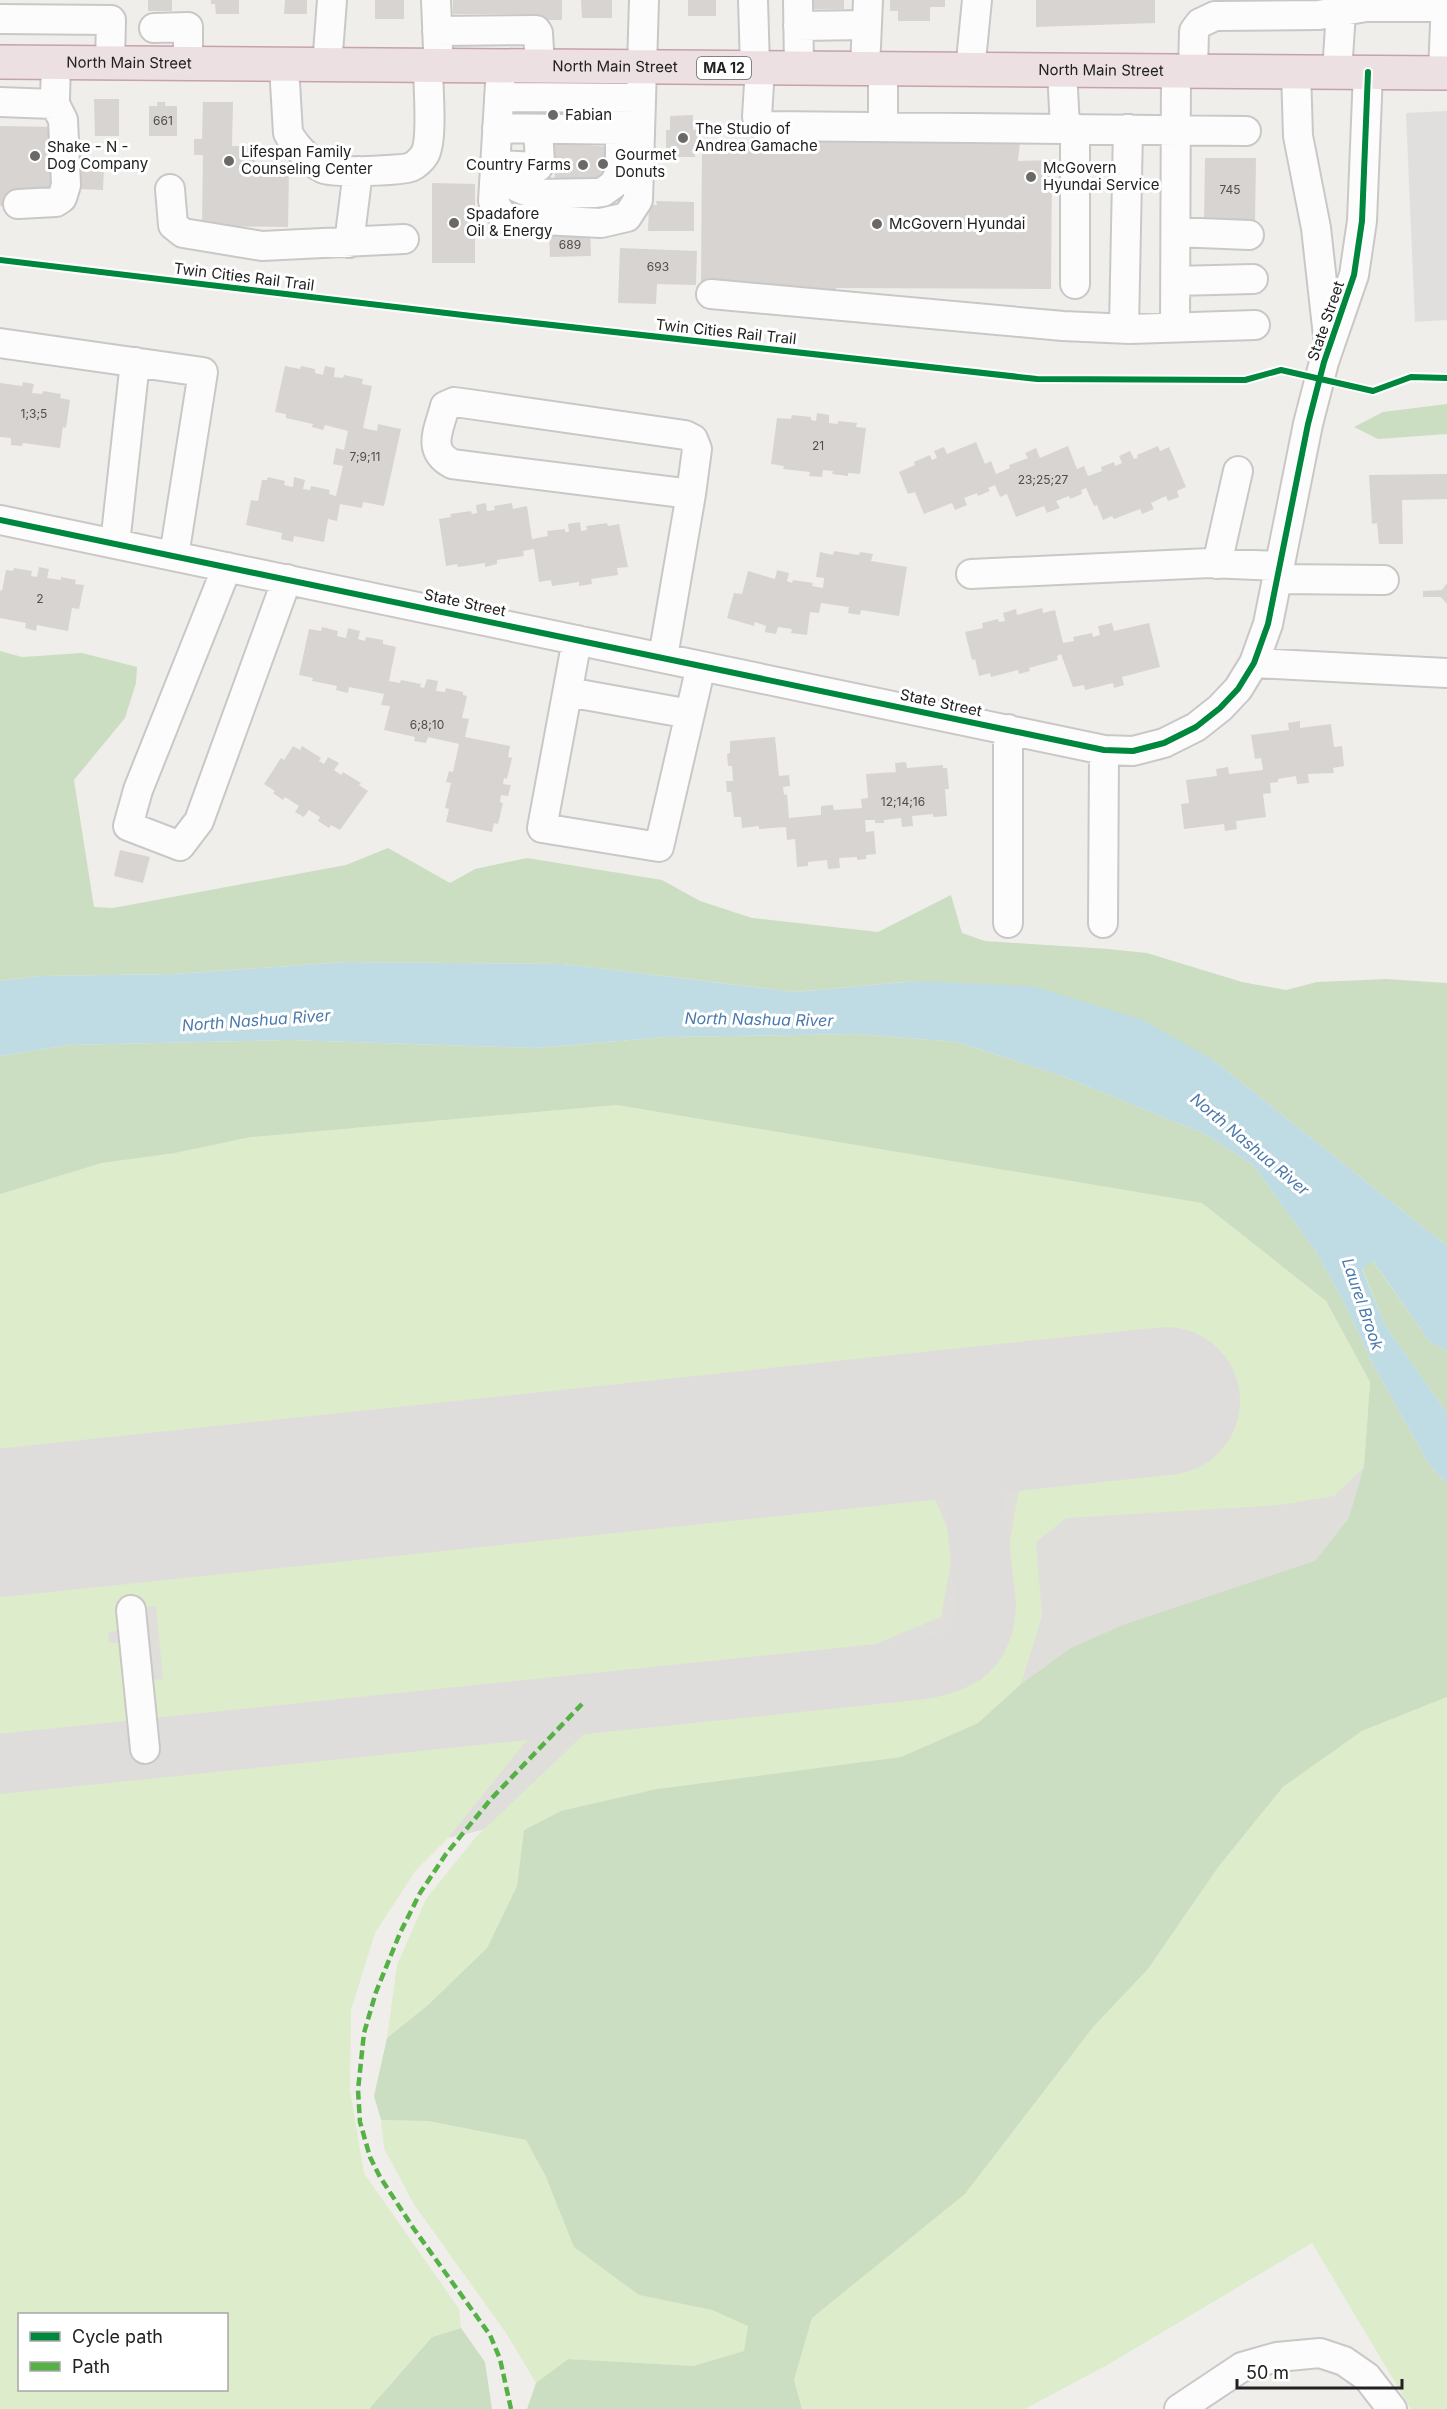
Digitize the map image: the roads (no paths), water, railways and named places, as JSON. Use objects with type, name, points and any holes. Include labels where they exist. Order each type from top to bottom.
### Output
[{"type":"highway","name":"North Main Street","points":[[0,62],[433,67],[500,82],[540,67],[634,88],[757,67],[970,71],[1445,73]]},
{"type":"street","points":[[327,66],[332,0]]},
{"type":"street","points":[[284,66],[288,133],[292,140],[323,168],[341,172],[406,168],[426,153],[437,32],[436,0]]},
{"type":"street","points":[[634,88],[500,82],[493,201],[504,218],[601,223],[627,218],[638,200],[630,130],[644,0]]},
{"type":"street","points":[[753,0],[757,117],[762,125],[1246,131]]},
{"type":"street","points":[[970,71],[977,0]]},
{"type":"street","points":[[1176,326],[1177,130],[1185,71],[1194,32],[1200,23],[1227,8],[1319,15],[1366,7],[1446,3],[1445,73]]},
{"type":"street","name":"State Street","points":[[0,520],[1104,750],[1133,752],[1164,743],[1196,727],[1238,689],[1254,663],[1268,624],[1308,424],[1329,348],[1354,275],[1365,172],[1352,72],[1341,12]]},
{"type":"street","points":[[799,67],[798,13],[868,13],[883,127]]},
{"type":"street","points":[[0,19],[111,20],[110,64]]},
{"type":"street","points":[[154,28],[188,27],[188,65]]},
{"type":"street","points":[[437,32],[536,30],[540,67]]},
{"type":"street","points":[[18,204],[56,202],[64,194],[66,185],[63,120],[54,102],[56,63]]},
{"type":"street","points":[[1062,70],[1070,128],[1075,284]]},
{"type":"street","points":[[1296,71],[1298,136],[1323,279],[1329,348]]},
{"type":"street","points":[[0,102],[50,104],[54,102]]},
{"type":"street","points":[[497,128],[630,130]]},
{"type":"street","points":[[495,171],[538,167],[540,162],[538,129]]},
{"type":"street","points":[[1124,328],[1128,129]]},
{"type":"street","points":[[350,243],[358,171]]},
{"type":"street","points":[[170,189],[173,225],[183,233],[262,246],[404,239]]},
{"type":"street","points":[[1176,232],[1249,235]]},
{"type":"street","points":[[1176,281],[1253,279]]},
{"type":"street","points":[[711,294],[1063,326],[1124,328],[1255,325]]},
{"type":"street","points":[[0,343],[203,372],[174,556]]},
{"type":"street","points":[[115,543],[135,362]]},
{"type":"street","points":[[663,657],[691,494],[697,449],[693,439],[685,435],[454,402],[445,406],[435,446],[440,457],[452,464],[691,494]]},
{"type":"street","points":[[1217,564],[1238,471]]},
{"type":"street","points":[[970,574],[1217,564],[1278,572],[1384,580]]},
{"type":"street","points":[[227,567],[138,790],[128,826],[180,846],[200,821],[287,579]]},
{"type":"street","points":[[577,640],[542,828],[660,847],[700,666]]},
{"type":"street","points":[[1254,663],[1447,674]]},
{"type":"street","points":[[568,692],[690,714]]},
{"type":"street","points":[[1008,729],[1008,923]]},
{"type":"street","points":[[1103,922],[1104,750]]},
{"type":"street","points":[[131,1610],[145,1749]]},
{"type":"street","points":[[1179,2409],[1242,2367],[1278,2357],[1320,2353],[1344,2361],[1367,2377],[1392,2409]]},
{"type":"water","points":[[347,962],[563,964],[795,992],[916,981],[1032,986],[1141,1019],[1212,1059],[1447,1246],[1447,1351],[1429,1341],[1373,1261],[1362,1269],[1385,1325],[1447,1413],[1447,1483],[1430,1466],[1374,1366],[1345,1304],[1316,1252],[1254,1166],[1207,1135],[1060,1075],[957,1042],[859,1034],[666,1037],[536,1048],[290,1040],[69,1045],[0,1056],[0,981],[43,976],[174,974]]},
{"type":"place","name":"Fabian","points":[[553,115]]},
{"type":"place","name":"The Studio of Andrea Gamache","points":[[683,138]]},
{"type":"place","name":"Shake - N - Dog Company","points":[[35,156]]},
{"type":"place","name":"Lifespan Family Counseling Center","points":[[229,161]]},
{"type":"place","name":"Gourmet Donuts","points":[[603,164]]},
{"type":"place","name":"Country Farms","points":[[583,165]]},
{"type":"place","name":"McGovern Hyundai Service","points":[[1031,177]]},
{"type":"place","name":"Spadafore Oil & Energy","points":[[454,223]]},
{"type":"place","name":"McGovern Hyundai","points":[[877,224]]},
{"type":"water label","name":"North Nashua River","points":[[759,1019]]},
{"type":"water label","name":"North Nashua River","points":[[256,1020]]},
{"type":"water label","name":"North Nashua River","points":[[1250,1144]]},
{"type":"water label","name":"Laurel Brook","points":[[1363,1304]]}]
